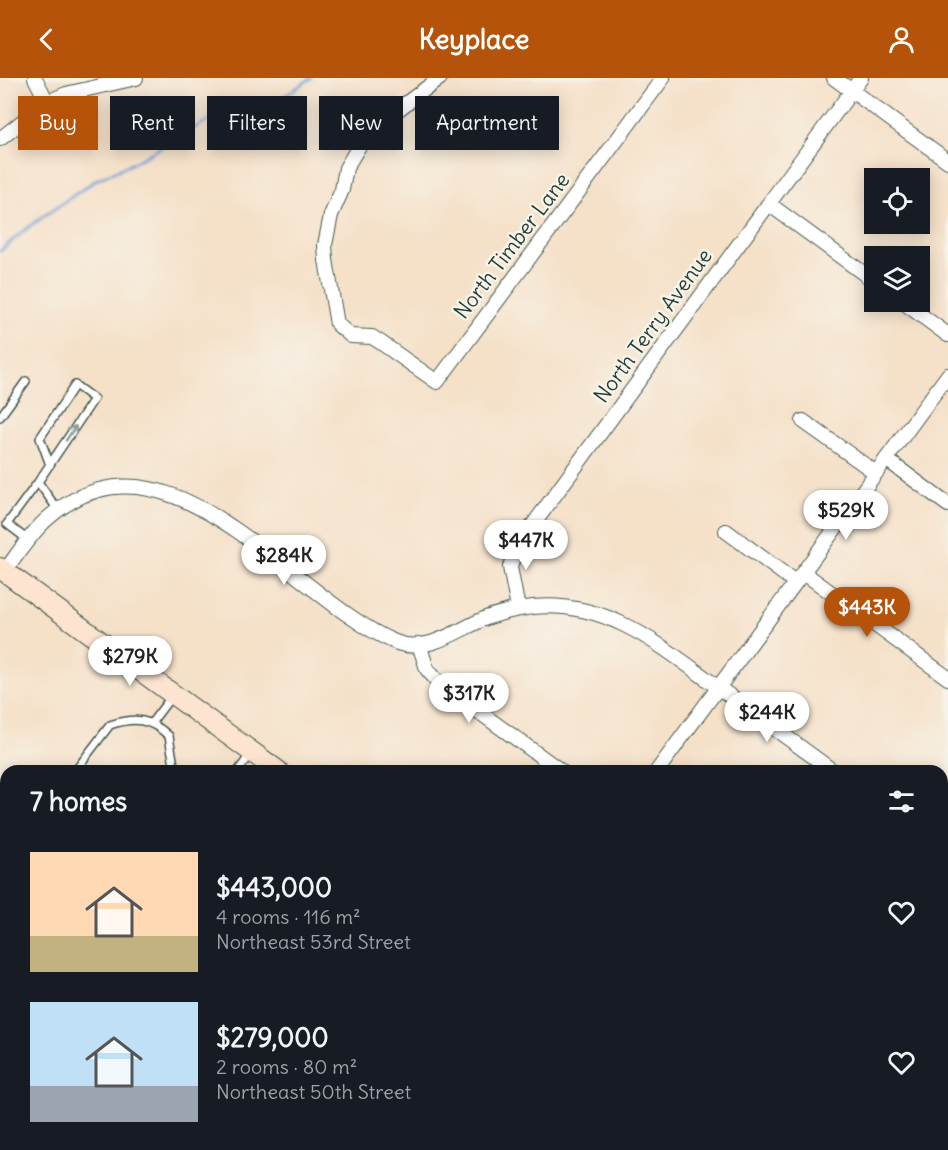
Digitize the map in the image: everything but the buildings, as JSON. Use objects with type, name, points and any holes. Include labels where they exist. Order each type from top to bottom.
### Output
[{"type":"street","points":[[35,78],[44,96]]},
{"type":"street","points":[[61,96],[136,78]]},
{"type":"street","name":"North Timber Lane","points":[[440,78],[380,123],[358,146],[346,168],[342,190],[331,215],[325,245],[335,318],[345,333],[351,336],[372,337],[437,382],[663,78]]},
{"type":"street","points":[[834,78],[948,161]]},
{"type":"street","name":"North Terry Avenue","points":[[518,609],[510,567],[516,548],[861,78]]},
{"type":"street","points":[[0,140],[18,125]]},
{"type":"street","points":[[769,204],[864,274]]},
{"type":"street","points":[[917,312],[948,334]]},
{"type":"street","points":[[662,765],[948,375]]},
{"type":"street","points":[[803,421],[876,473]]},
{"type":"street","points":[[886,459],[948,504]]},
{"type":"street","points":[[269,765],[1,573],[28,540],[58,510],[77,498],[115,487],[154,489],[175,495],[206,510],[377,632],[404,645],[441,640],[481,620],[518,609],[560,606],[584,609],[622,621],[654,640],[825,765]]},
{"type":"street","points":[[726,531],[948,678]]},
{"type":"street","points":[[418,644],[427,669],[438,683],[553,765]]},
{"type":"lane","points":[[0,417],[26,381]]},
{"type":"lane","points":[[28,540],[7,524],[50,465],[94,399],[75,385],[40,438],[50,465]]},
{"type":"lane","points":[[38,482],[58,510]]},
{"type":"lane","points":[[152,722],[172,695]]},
{"type":"lane","points":[[80,765],[110,725],[143,719],[152,722],[169,736],[173,765]]},
{"type":"lane","points":[[243,765],[252,753]]},
{"type":"waterway","points":[[0,251],[31,225],[96,180],[133,163],[207,121],[239,108],[276,102],[311,78]]}]
